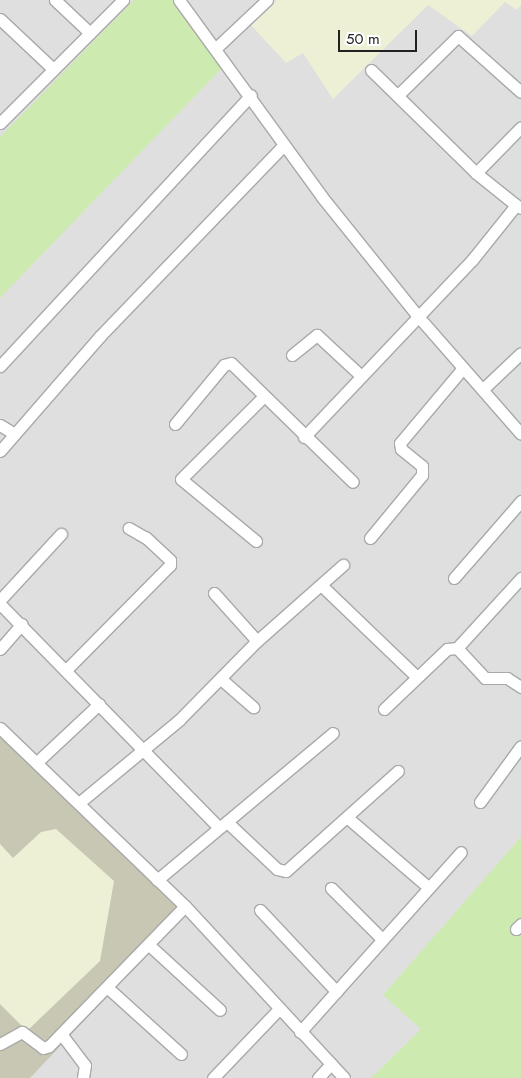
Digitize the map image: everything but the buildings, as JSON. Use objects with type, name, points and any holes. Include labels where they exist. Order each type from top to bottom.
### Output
[{"type":"street","points":[[55,0],[90,33]]},
{"type":"street","points":[[0,123],[123,0]]},
{"type":"street","points":[[179,0],[251,95],[283,146],[416,314],[521,434]]},
{"type":"street","points":[[216,48],[267,0]]},
{"type":"street","points":[[0,19],[53,69]]},
{"type":"street","points":[[398,95],[458,36],[521,92]]},
{"type":"street","points":[[304,437],[359,374],[416,314],[472,260],[519,206],[476,173],[371,70]]},
{"type":"street","points":[[0,366],[251,95]]},
{"type":"street","points":[[476,173],[521,127]]},
{"type":"street","points":[[0,450],[13,433],[283,146]]},
{"type":"street","points":[[292,355],[317,335],[359,374]]},
{"type":"street","points":[[483,389],[521,353]]},
{"type":"street","points":[[175,424],[224,365],[236,365],[304,437],[353,482]]},
{"type":"street","points":[[370,538],[422,475],[422,466],[401,449],[400,442],[463,368]]},
{"type":"street","points":[[256,541],[181,479],[264,396]]},
{"type":"street","points":[[0,425],[13,433]]},
{"type":"street","points":[[454,578],[521,501]]},
{"type":"street","points":[[66,670],[170,565],[170,560],[146,538],[129,528]]},
{"type":"street","points":[[0,600],[61,534]]},
{"type":"street","points":[[80,802],[142,751],[221,680],[257,641],[322,586],[343,565]]},
{"type":"street","points":[[457,648],[521,578]]},
{"type":"street","points":[[322,586],[416,676]]},
{"type":"street","points":[[214,593],[257,641]]},
{"type":"street","points":[[0,604],[22,624],[142,751],[223,825],[282,871],[349,819],[398,771]]},
{"type":"street","points":[[0,649],[22,624]]},
{"type":"street","points":[[384,708],[449,647],[457,648],[485,678],[507,678],[521,687]]},
{"type":"street","points":[[221,680],[253,706]]},
{"type":"street","points":[[37,762],[99,704]]},
{"type":"street","points":[[0,728],[80,802],[184,906],[344,1078]]},
{"type":"street","points":[[157,880],[333,733]]},
{"type":"street","points":[[480,802],[521,746]]},
{"type":"street","points":[[349,819],[428,887]]},
{"type":"street","points":[[300,1032],[461,852]]},
{"type":"street","points":[[331,888],[382,940]]},
{"type":"street","points":[[0,1044],[22,1032],[46,1048],[62,1035],[108,988],[184,906]]},
{"type":"street","points":[[260,910],[337,992]]},
{"type":"street","points":[[149,945],[220,1010]]},
{"type":"street","points":[[108,988],[181,1054]]},
{"type":"street","points":[[213,1078],[279,1009]]},
{"type":"street","points":[[62,1035],[85,1064],[87,1074],[83,1078]]},
{"type":"street","points":[[318,1078],[331,1064]]},
{"type":"shaded area","points":[[0,0],[521,0],[521,1078],[0,1078]]},
{"type":"shaded area","points":[[277,0],[521,0],[521,5],[517,10],[505,2],[472,36],[428,5],[333,99],[303,53],[286,63],[251,25]]},
{"type":"shaded area","points":[[0,731],[184,915],[30,1078],[0,1078]]},
{"type":"shaded area","points":[[56,829],[114,881],[100,961],[27,1031],[0,1004],[0,844],[13,858],[41,832]]},
{"type":"green space","points":[[134,0],[175,0],[225,65],[0,298],[0,137]]},
{"type":"green space","points":[[521,837],[521,1078],[371,1078],[421,1029],[383,995]]}]
